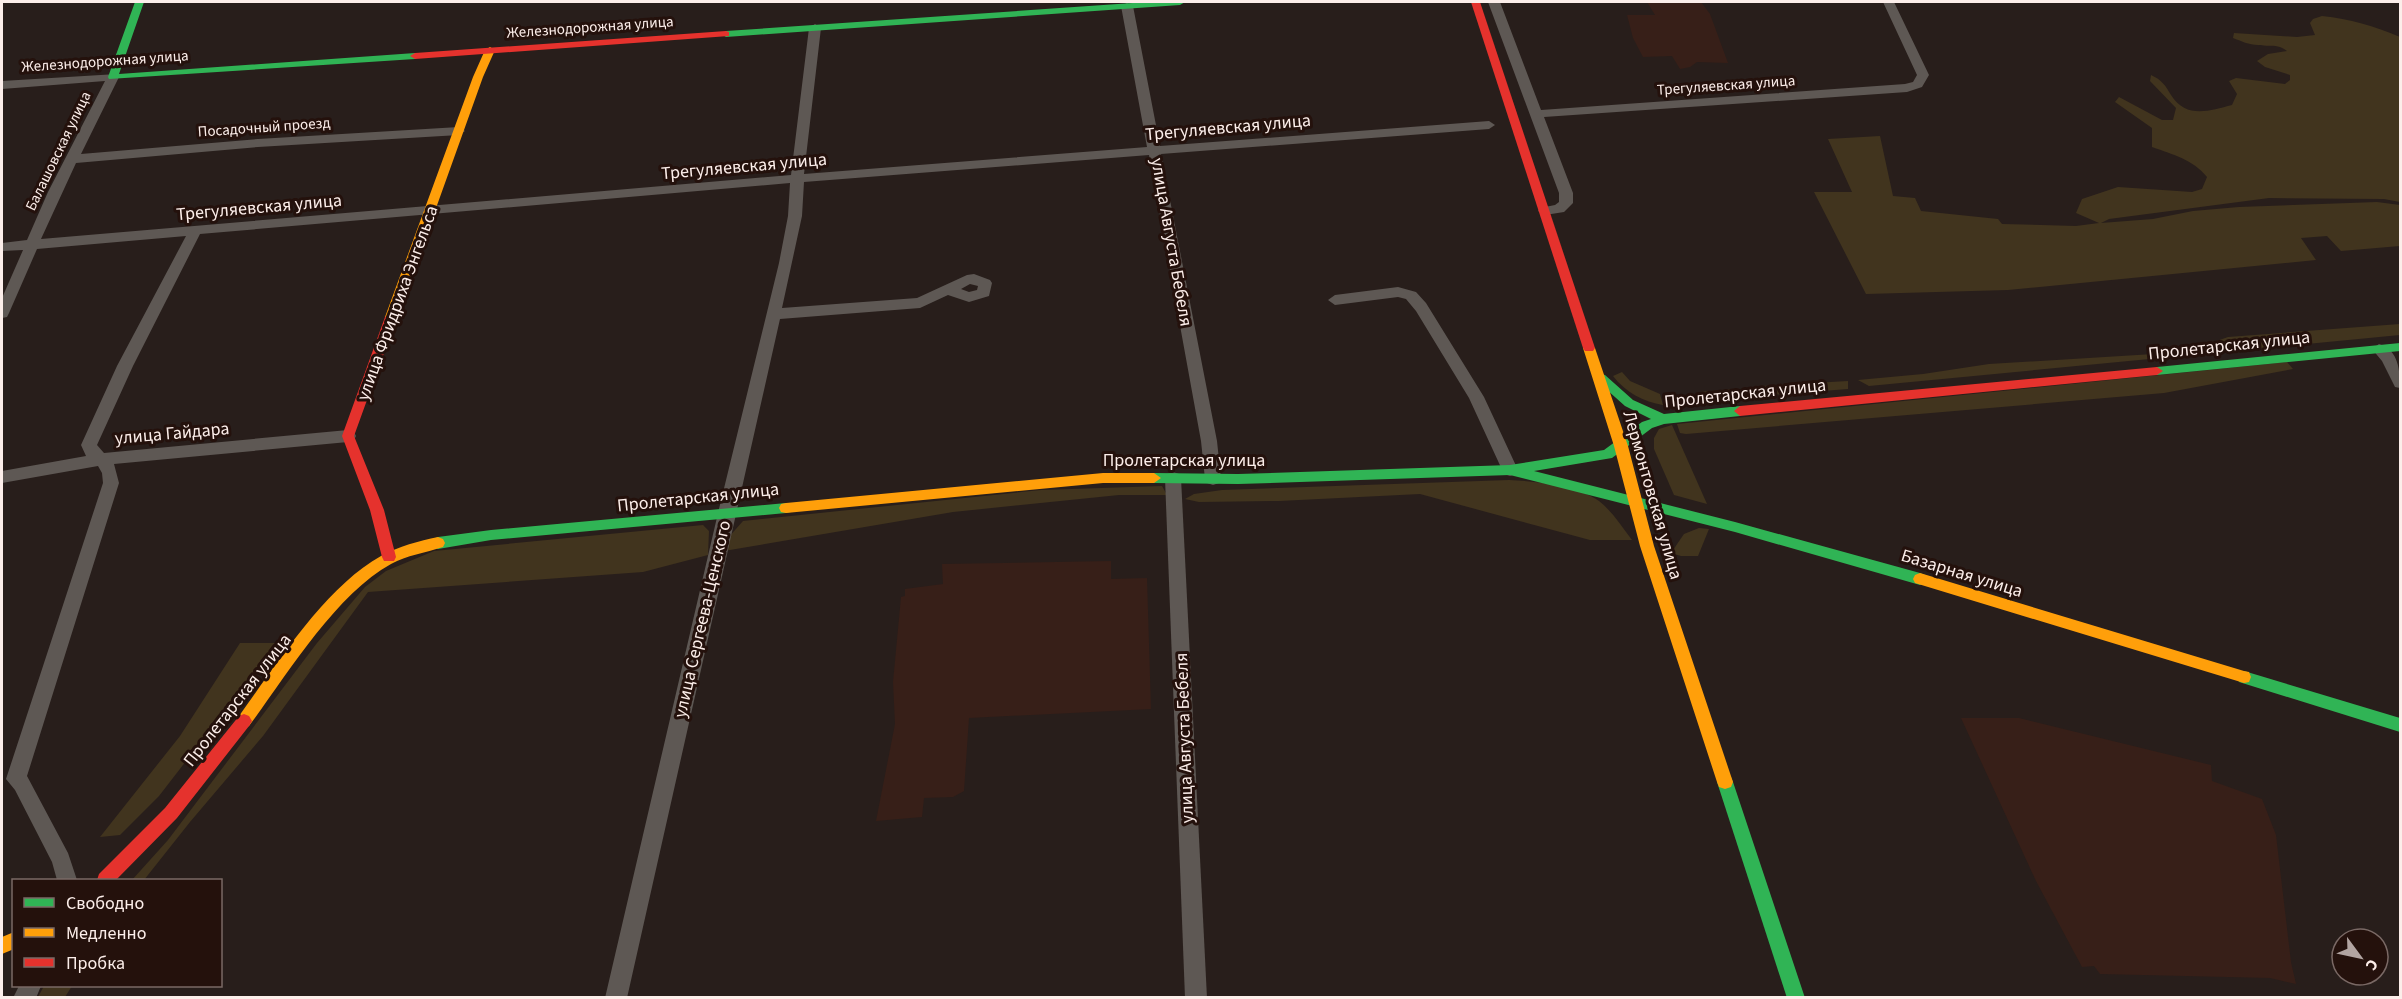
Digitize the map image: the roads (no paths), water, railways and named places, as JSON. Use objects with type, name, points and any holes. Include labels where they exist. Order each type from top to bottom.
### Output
[{"type":"main road","name":"Балашовская улица","points":[[113,77],[140,2]]},
{"type":"main road","name":"Железнодорожная улица","points":[[113,77],[1180,2]]},
{"type":"main road","name":"Лермонтовская улица","points":[[1476,2],[1621,446],[1647,546],[1796,998]]},
{"type":"main road","name":"улица Фридриха Энгельса","points":[[348,436],[490,50]]},
{"type":"main road","name":"Пролетарская улица","points":[[106,879],[128,860],[174,810],[334,606],[358,579],[388,557],[417,546],[469,538],[1083,479],[1213,479],[1510,470],[1607,454],[1647,425],[1663,419],[2400,347]]},
{"type":"main road","points":[[1598,374],[1621,398],[1663,419]]},
{"type":"main road","points":[[348,436],[377,510],[388,557]]},
{"type":"main road","name":"Базарная улица","points":[[1510,470],[1636,501],[1869,564],[2400,725]]},
{"type":"street","points":[[1494,2],[1566,193],[1566,203],[1558,208],[1545,211]]},
{"type":"street","name":"Трегуляевская улица","points":[[1535,114],[1721,103],[1908,88],[1918,84],[1923,75],[1888,2]]},
{"type":"street","name":"улица Августа Бебеля","points":[[1127,6],[1156,151],[1213,479]]},
{"type":"street","name":"улица Сергеева-Ценского","points":[[616,998],[726,513],[775,314],[795,216],[815,28]]},
{"type":"street","name":"Железнодорожная улица","points":[[2,85],[113,77]]},
{"type":"street","name":"Балашовская улица","points":[[2,313],[32,244],[113,77]]},
{"type":"street","name":"Трегуляевская улица","points":[[2,247],[798,179],[1489,125]]},
{"type":"street","name":"Посадочный проезд","points":[[72,159],[258,143],[459,131]]},
{"type":"street","points":[[67,879],[61,860],[22,784],[9,777],[111,483],[111,470],[102,459],[92,453],[89,445],[125,366],[195,231]]},
{"type":"street","points":[[775,314],[920,303],[948,290]]},
{"type":"street","points":[[1335,300],[1398,292],[1411,295],[1421,307],[1476,398],[1510,470]]},
{"type":"street","points":[[2379,349],[2388,358],[2400,383]]},
{"type":"street","name":"улица Гайдара","points":[[2,477],[102,459],[348,436]]},
{"type":"street","name":"улица Августа Бебеля","points":[[1173,478],[1196,998]]}]
